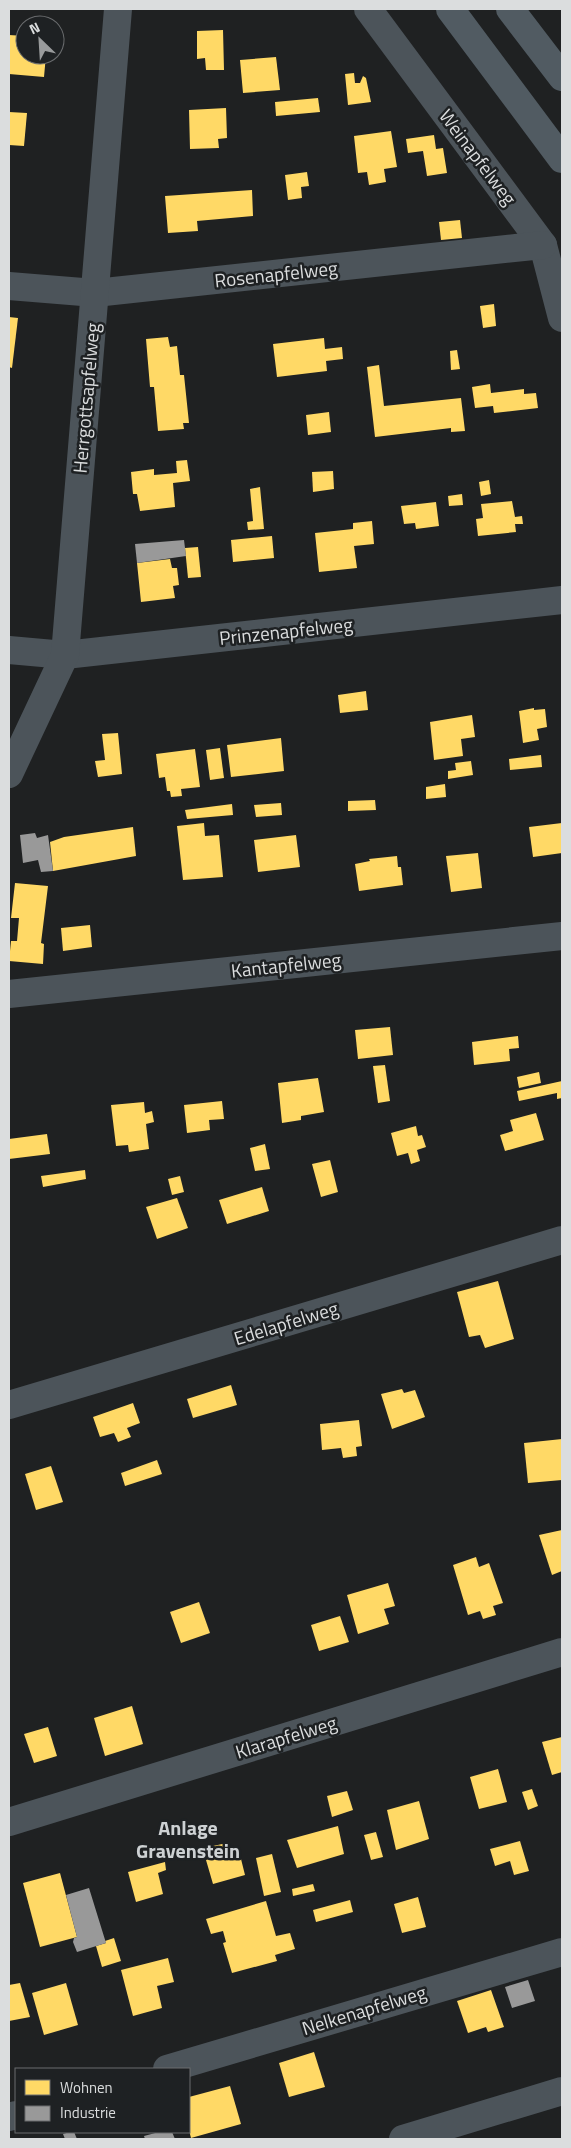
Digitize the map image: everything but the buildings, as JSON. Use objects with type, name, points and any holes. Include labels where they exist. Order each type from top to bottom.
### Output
[{"type":"highway","points":[[450,9],[562,159]]},
{"type":"highway","points":[[510,9],[562,77]]},
{"type":"lane","name":"Herrgottsapfelweg","points":[[9,774],[65,655],[118,9]]},
{"type":"lane","name":"Weinapfelweg","points":[[368,9],[543,245],[562,318]]},
{"type":"lane","name":"Rosenapfelweg","points":[[9,286],[95,293],[543,245]]},
{"type":"lane","name":"Prinzenapfelweg","points":[[9,650],[65,655],[562,600]]},
{"type":"lane","name":"Kantapfelweg","points":[[9,994],[562,936]]},
{"type":"lane","name":"Edelapfelweg","points":[[9,1405],[562,1240]]},
{"type":"lane","name":"Klarapfelweg","points":[[9,1822],[562,1652]]},
{"type":"lane","name":"Nelkenapfelweg","points":[[170,2068],[562,1952]]},
{"type":"lane","points":[[403,2139],[562,2091]]},
{"type":"district","name":"Anlage Gravenstein","points":[[188,1840]]}]
